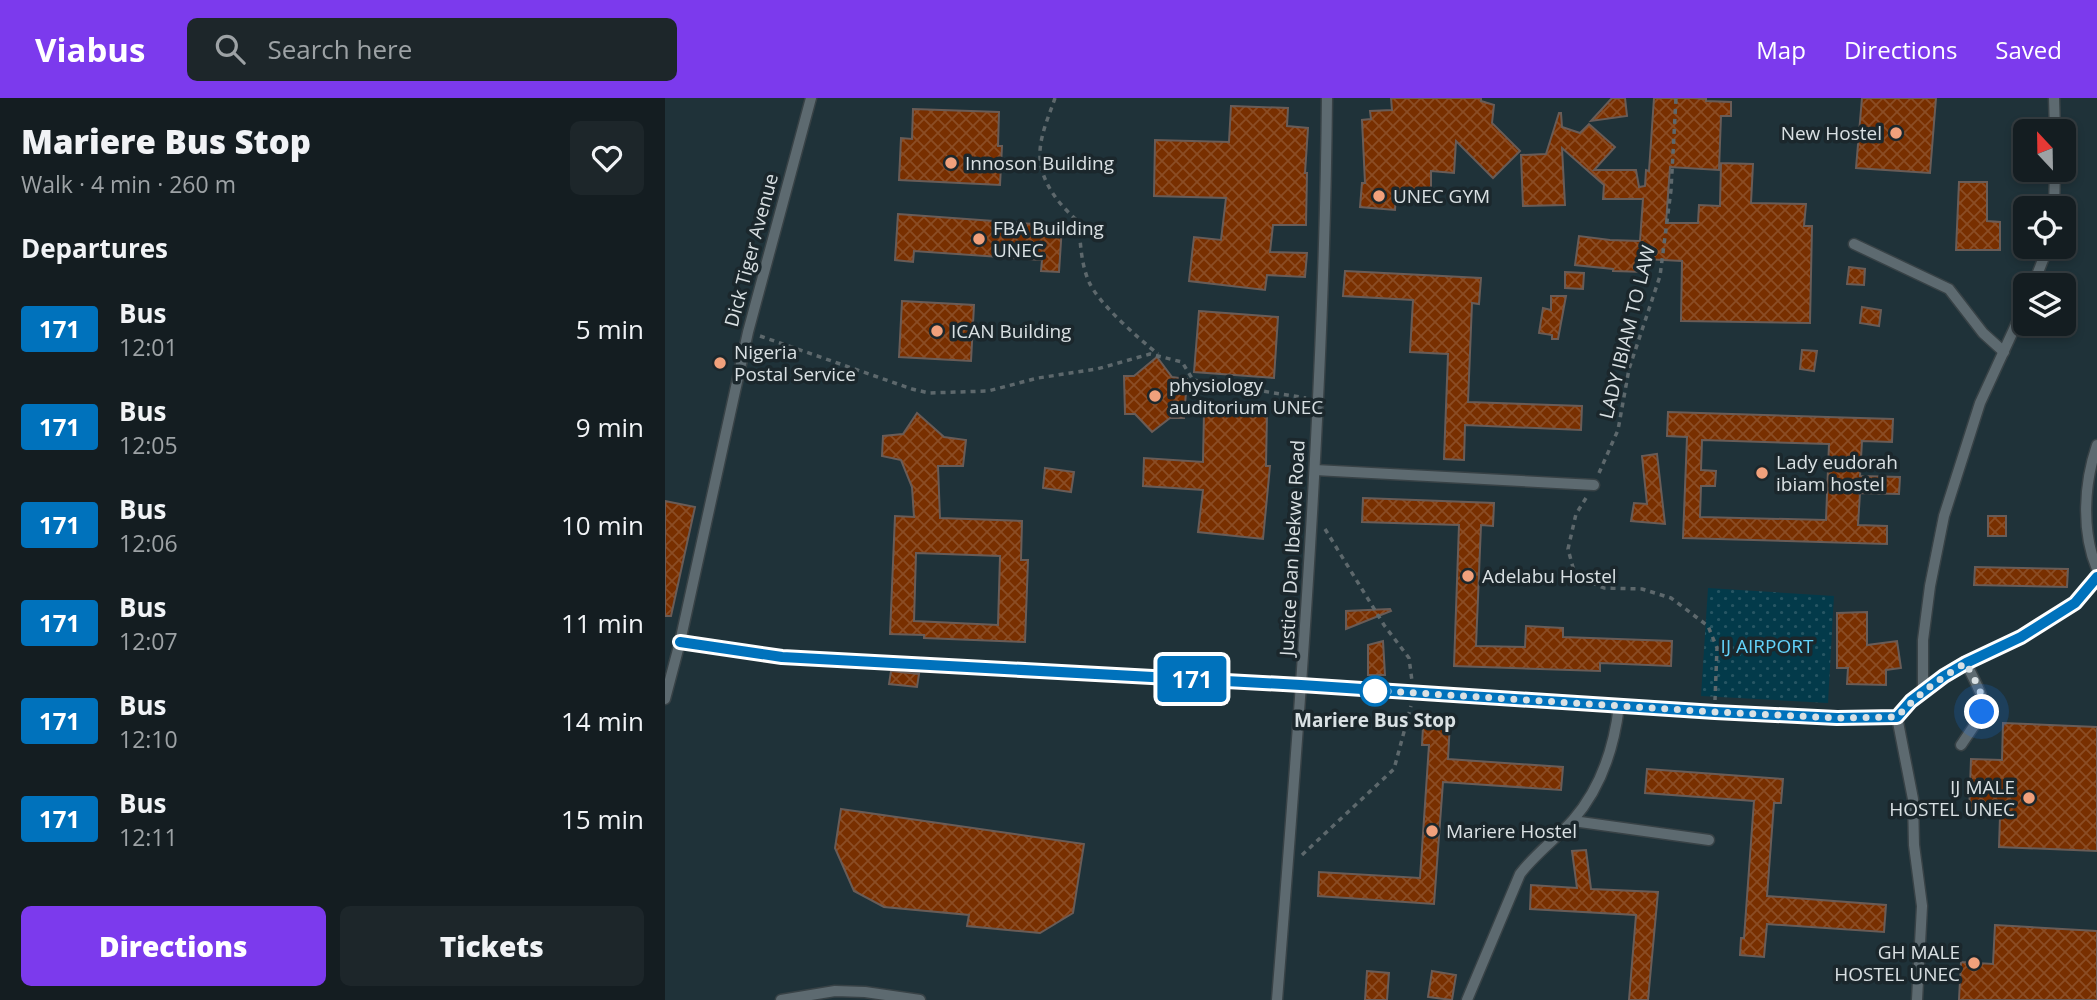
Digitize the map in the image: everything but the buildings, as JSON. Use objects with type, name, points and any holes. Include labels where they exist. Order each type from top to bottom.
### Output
[{"type":"lane","name":"Dick Tiger Avenue","points":[[665,699],[748,332],[811,98]]},
{"type":"lane","name":"Justice Dan Ibekwe Road","points":[[1277,1000],[1315,470],[1326,216],[1327,98]]},
{"type":"lane","points":[[2054,98],[2055,119]]},
{"type":"lane","points":[[1854,244],[1948,289],[1983,333],[2004,352]]},
{"type":"lane","points":[[1923,692],[1923,640],[1930,586],[1944,516],[1980,403],[2013,332]]},
{"type":"lane","points":[[2097,445],[2089,480],[2087,512],[2091,554],[2097,569]]},
{"type":"lane","points":[[1315,470],[1594,485]]},
{"type":"lane","points":[[680,642],[782,657],[1301,685],[1715,712],[1837,718],[1897,717],[1911,701],[1944,676],[2021,637],[2075,603],[2097,577]]},
{"type":"lane","points":[[1961,745],[1979,719],[1984,705],[1966,663]]},
{"type":"lane","points":[[1467,1000],[1520,874],[1573,821],[1601,779],[1615,733],[1619,706]]},
{"type":"lane","points":[[1897,717],[1913,799],[1914,845],[1922,906],[1917,1000]]},
{"type":"lane","points":[[1573,821],[1709,840]]},
{"type":"lane","points":[[781,1000],[835,992],[865,992],[921,1000]]},
{"type":"path","points":[[1055,98],[1044,130],[1040,157],[1046,178],[1063,209],[1079,222],[1081,250],[1089,284],[1109,309],[1159,356]]},
{"type":"path","name":"LADY IBIAM TO LAW","points":[[1676,98],[1671,190],[1660,276],[1629,369],[1618,430],[1594,485],[1576,514],[1568,549],[1575,575],[1604,588],[1642,589],[1671,598],[1708,626],[1717,648],[1715,712]]},
{"type":"path","points":[[748,332],[929,393],[988,391],[1038,378],[1097,369],[1143,355],[1182,362],[1193,380],[1317,400]]},
{"type":"shaded area","points":[[665,98],[2097,98],[2097,1000],[665,1000]]},
{"type":"green space","name":"IJ AIRPORT","points":[[1708,588],[1834,596],[1828,703],[1701,696]]},
{"type":"bus line","name":"171","points":[[680,642],[782,657],[1301,685],[1715,712],[1881,718],[1897,717],[1911,701],[1944,676],[2046,622],[2075,603],[2097,577]]},
{"type":"place","name":"New Hostel","points":[[1896,133]]},
{"type":"place","name":"Innoson Building","points":[[951,163]]},
{"type":"place","name":"UNEC GYM","points":[[1379,196]]},
{"type":"place","name":"FBA Building UNEC","points":[[979,239]]},
{"type":"place","name":"ICAN Building","points":[[937,331]]},
{"type":"place","name":"Nigeria Postal Service","points":[[720,363]]},
{"type":"place","name":"physiology auditorium UNEC","points":[[1155,396]]},
{"type":"place","name":"Lady eudorah ibiam hostel","points":[[1762,473]]},
{"type":"place","name":"Adelabu Hostel","points":[[1468,576]]},
{"type":"place","name":"Mariere Bus Stop","points":[[1375,691]]},
{"type":"place","name":"IJ MALE HOSTEL UNEC","points":[[2029,798]]},
{"type":"place","name":"Mariere Hostel","points":[[1432,831]]},
{"type":"place","name":"GH MALE HOSTEL UNEC","points":[[1974,963]]},
{"type":"route","points":[[1375,691],[1369,690],[1715,712],[1881,718],[1897,717],[1911,701],[1966,663],[1979,689],[1984,705],[1982,712]]}]
